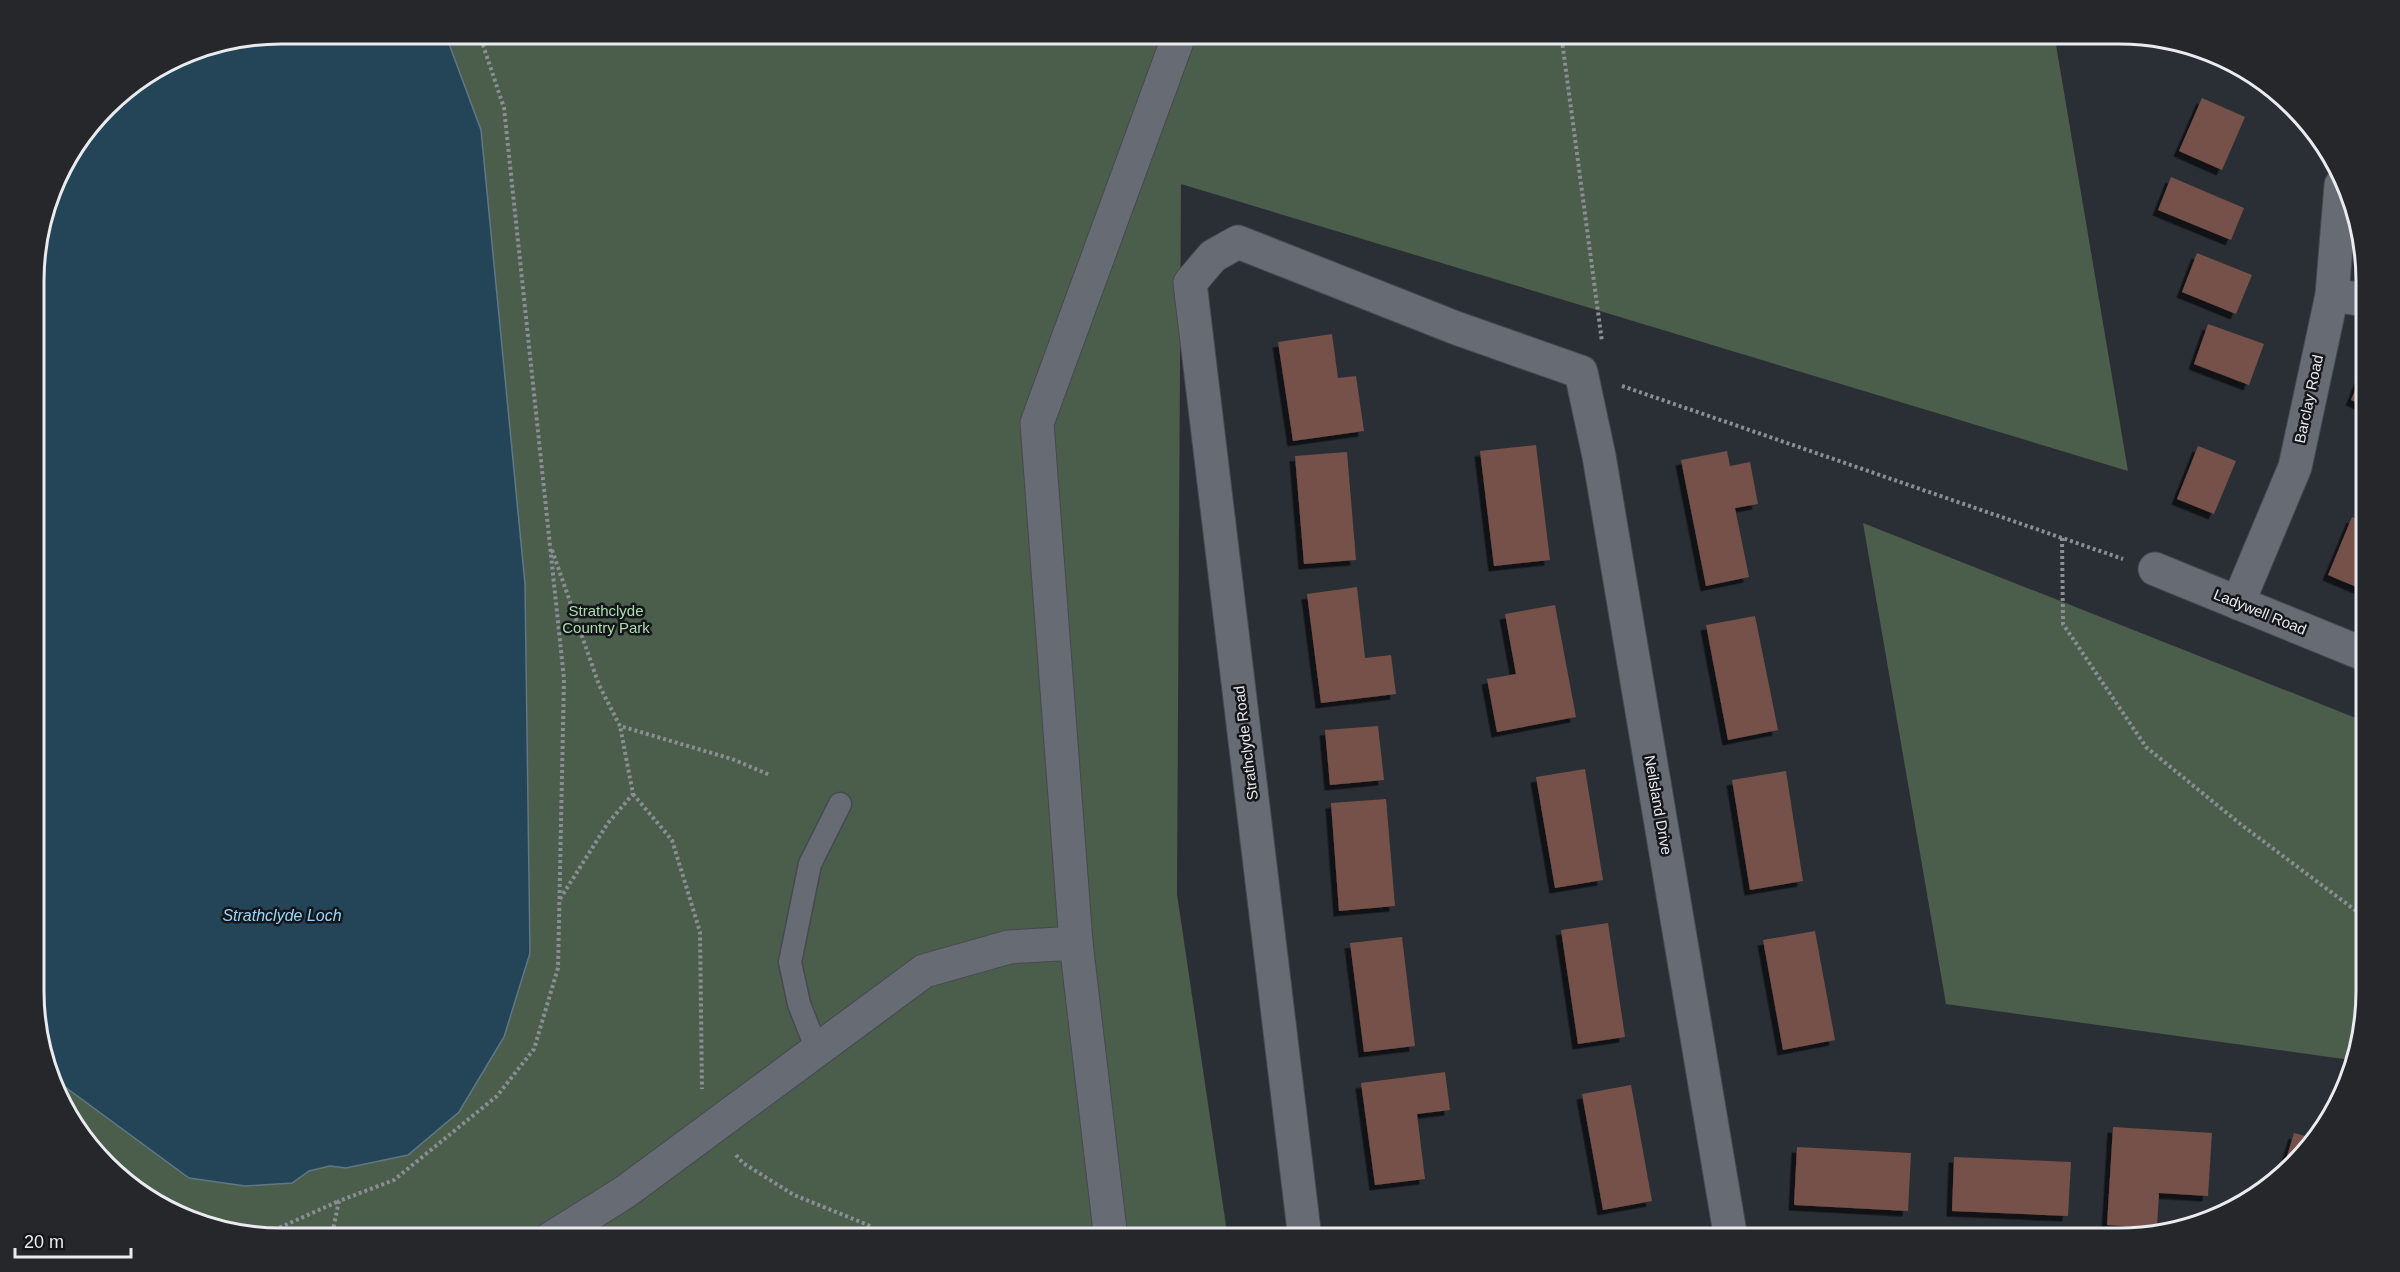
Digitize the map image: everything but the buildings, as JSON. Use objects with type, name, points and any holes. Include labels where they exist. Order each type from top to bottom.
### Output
[{"type":"street","points":[[1110,1228],[1077,943],[1037,423],[1176,44]]},
{"type":"street","name":"Barclay Road","points":[[2238,603],[2295,467],[2332,295],[2340,195]]},
{"type":"street","name":"Strathclyde Road","points":[[1304,1228],[1190,283],[1213,256],[1238,242],[1456,328],[1581,372]]},
{"type":"street","points":[[2332,295],[2356,299]]},
{"type":"street","name":"Neilsland Drive","points":[[1581,372],[1599,456],[1729,1228]]},
{"type":"street","name":"Ladywell Road","points":[[2155,569],[2356,651]]},
{"type":"street","points":[[568,1228],[625,1192],[924,971],[1009,947],[1077,943]]},
{"type":"lane","points":[[817,1050],[800,1004],[790,962],[810,864],[840,804]]},
{"type":"path","points":[[279,1228],[394,1180],[497,1096],[534,1049],[558,968],[564,679],[504,108],[483,44]]},
{"type":"path","points":[[1562,44],[1603,346]]},
{"type":"path","points":[[1581,372],[2155,569]]},
{"type":"path","points":[[2061,538],[2063,624],[2146,747],[2239,823],[2356,911]]},
{"type":"path","points":[[550,543],[599,685],[620,726],[633,794],[672,840],[700,932],[702,1092],[711,1128],[743,1163],[794,1195],[872,1228]]},
{"type":"path","points":[[620,726],[732,759],[770,775]]},
{"type":"path","points":[[559,901],[608,823],[633,794]]},
{"type":"path","points":[[333,1228],[339,1201]]},
{"type":"green space","name":"Strathclyde Country Park","points":[[265,44],[2056,44],[2128,471],[1181,184],[1177,894],[1226,1228],[265,1228],[234,1224],[204,1216],[149,1189],[124,1170],[102,1148],[75,1110],[56,1068],[48,1038],[44,1007],[44,265],[48,234],[56,204],[83,149],[102,124],[124,102],[162,75],[204,56],[234,48]]},
{"type":"green space","points":[[1863,523],[2356,718],[2356,1007],[2346,1059],[1946,1004]]},
{"type":"water","name":"Strathclyde Loch","points":[[265,44],[449,44],[481,130],[525,584],[530,953],[504,1037],[459,1112],[408,1155],[346,1168],[330,1166],[309,1171],[292,1183],[245,1186],[189,1178],[64,1086],[48,1038],[44,1007],[44,265],[48,234],[56,204],[68,176],[92,136],[136,92],[176,68],[204,56],[234,48]]}]
